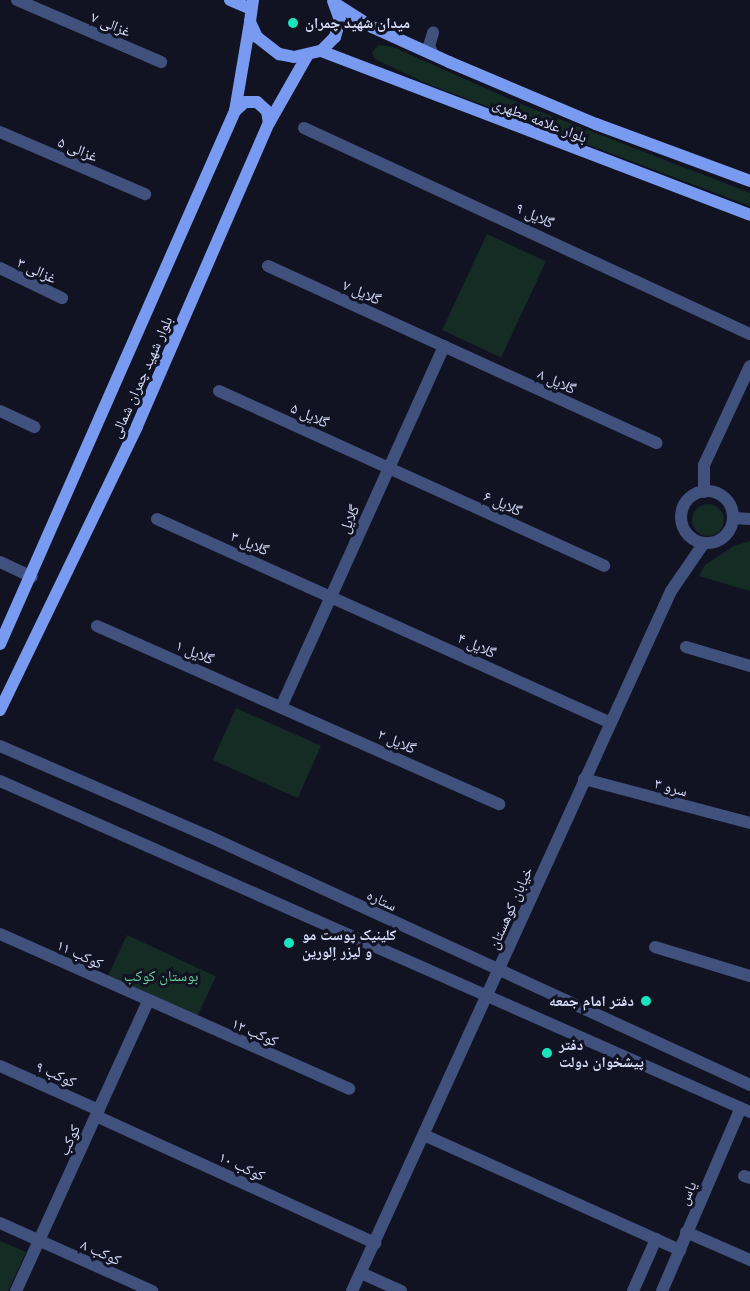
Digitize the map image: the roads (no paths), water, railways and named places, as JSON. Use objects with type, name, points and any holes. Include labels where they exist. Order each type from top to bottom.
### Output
[{"type":"main road","points":[[230,0],[251,4]]},
{"type":"main road","points":[[250,22],[257,36],[279,54],[307,56],[321,51],[335,37],[340,20],[334,2]]},
{"type":"main road","name":"بلوار علامه مطهری","points":[[334,2],[433,54],[596,124],[750,182]]},
{"type":"main road","name":"بلوار شهید چمران شمالی","points":[[0,644],[32,577],[235,111],[251,4]]},
{"type":"main road","name":"بلوار علامه مطهری","points":[[321,51],[750,215]]},
{"type":"main road","name":"بلوار شهید چمران شمالی","points":[[0,710],[137,426],[269,123],[307,56]]},
{"type":"main road","points":[[235,111],[245,102],[257,102],[267,111],[269,123]]},
{"type":"street","name":"غزالی ۷","points":[[17,0],[160,62]]},
{"type":"street","points":[[433,33],[429,46],[433,54]]},
{"type":"street","name":"گلایل ۹","points":[[304,128],[750,334]]},
{"type":"street","name":"غزالی ۵","points":[[0,132],[145,194]]},
{"type":"street","name":"گلایل ۷","points":[[268,266],[444,346]]},
{"type":"street","name":"غزالی ۳","points":[[0,268],[62,298]]},
{"type":"street","name":"گلایل ۸","points":[[444,346],[657,443]]},
{"type":"street","name":"گلایل","points":[[282,705],[444,346]]},
{"type":"street","points":[[704,492],[704,465],[750,366]]},
{"type":"street","name":"گلایل ۵","points":[[219,390],[389,467]]},
{"type":"street","points":[[0,411],[34,427]]},
{"type":"street","name":"گلایل ۶","points":[[389,467],[604,566]]},
{"type":"street","points":[[704,492],[721,496],[732,509],[733,518],[721,539],[704,543],[690,536],[682,513],[689,499],[704,492]]},
{"type":"street","points":[[733,518],[750,519]]},
{"type":"street","name":"گلایل ۳","points":[[157,519],[332,595]]},
{"type":"street","name":"خیابان کوهستان","points":[[352,1291],[671,591],[704,543]]},
{"type":"street","points":[[0,562],[32,577]]},
{"type":"street","name":"گلایل ۴","points":[[332,595],[610,723]]},
{"type":"street","name":"گلایل ۱","points":[[97,626],[282,705]]},
{"type":"street","points":[[686,647],[750,666]]},
{"type":"street","name":"گلایل ۲","points":[[282,705],[499,804]]},
{"type":"street","name":"ستاره","points":[[0,746],[208,836],[750,1085]]},
{"type":"street","name":"سرو ۳","points":[[584,779],[750,823]]},
{"type":"street","points":[[0,781],[488,994],[746,1110]]},
{"type":"street","name":"کوکب ۱۱","points":[[0,934],[148,1001]]},
{"type":"street","points":[[655,947],[750,976]]},
{"type":"street","name":"کوکب ۱۲","points":[[148,1001],[349,1089]]},
{"type":"street","name":"کوکب","points":[[16,1291],[148,1001]]},
{"type":"street","name":"کوکب ۹","points":[[0,1065],[98,1113]]},
{"type":"street","name":"یاس","points":[[662,1291],[686,1232],[746,1110]]},
{"type":"street","name":"کوکب ۱۰","points":[[98,1113],[375,1243]]},
{"type":"street","points":[[424,1135],[680,1250]]},
{"type":"street","name":"کوکب ۸","points":[[0,1223],[152,1291]]},
{"type":"street","points":[[686,1232],[750,1260]]},
{"type":"street","points":[[633,1291],[656,1239]]},
{"type":"street","points":[[361,1274],[401,1291]]},
{"type":"place","name":"میدان شهید چمران","points":[[293,23]]},
{"type":"place","name":"کلینیک پوست مو و لیزر اِلورین","points":[[289,943]]},
{"type":"place","name":"دفتر امام جمعه","points":[[646,1001]]},
{"type":"place","name":"دفتر پیشخوان دولت","points":[[547,1053]]},
{"type":"park label","name":"بوستان کوکب","points":[[161,976]]}]
